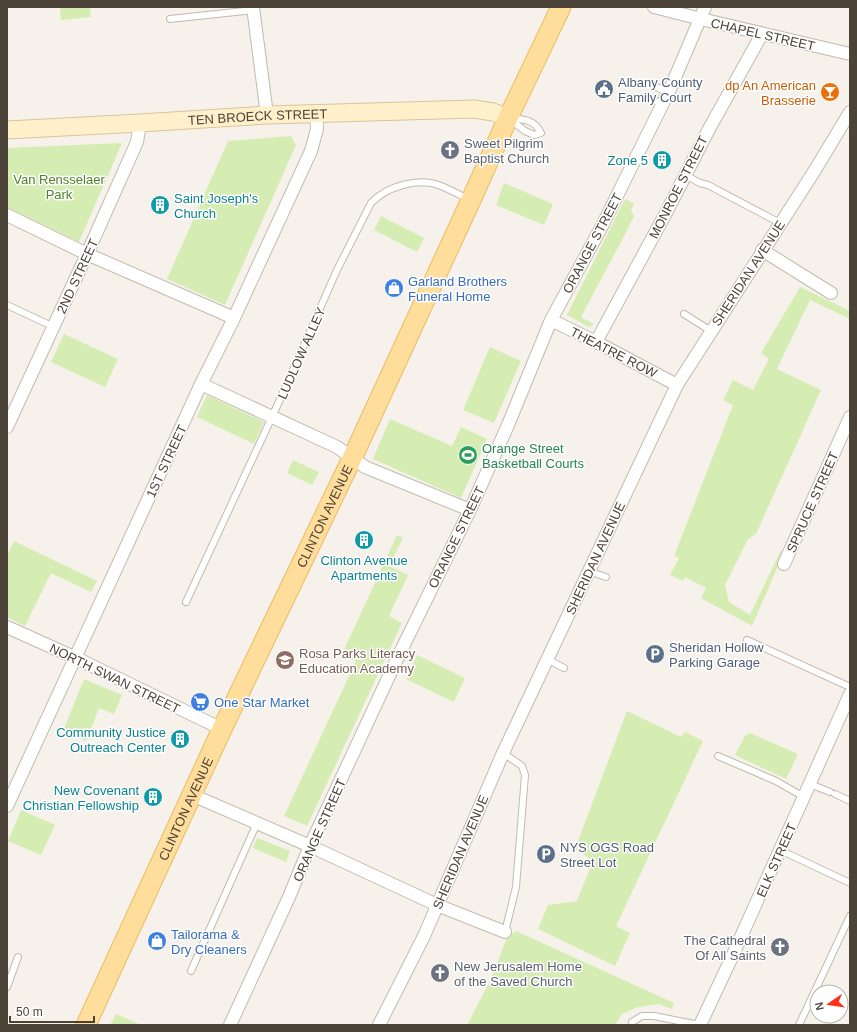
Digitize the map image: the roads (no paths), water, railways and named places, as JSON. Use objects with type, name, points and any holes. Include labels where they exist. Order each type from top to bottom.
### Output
[{"type":"main road","name":"CLINTON AVENUE","points":[[86,1025],[222,729],[352,458],[508,118],[561,7]]},
{"type":"street","name":"CHAPEL STREET","points":[[654,7],[701,20],[850,54]]},
{"type":"street","name":"ORANGE STREET","points":[[230,1025],[289,897],[310,846],[396,661],[470,510],[508,425],[551,320],[602,226],[668,93],[701,20],[705,7]]},
{"type":"street","points":[[254,9],[266,115]]},
{"type":"street","name":"MONROE STREET","points":[[596,342],[667,211],[709,129],[762,34]]},
{"type":"street","name":"TEN BROECK STREET","points":[[7,130],[266,115],[474,109],[493,112],[508,118]]},
{"type":"street","name":"SHERIDAN AVENUE","points":[[378,1025],[424,936],[503,753],[677,385],[762,250],[815,170],[850,112]]},
{"type":"street","name":"1ST STREET","points":[[7,806],[201,384],[234,318],[311,151],[317,129],[316,113]]},
{"type":"street","name":"2ND STREET","points":[[7,427],[54,327],[137,142],[140,123]]},
{"type":"street","points":[[7,215],[87,254],[234,318]]},
{"type":"street","points":[[762,250],[831,293]]},
{"type":"street","name":"THEATRE ROW","points":[[551,320],[677,385]]},
{"type":"street","points":[[201,384],[337,447],[365,467],[470,510]]},
{"type":"street","name":"SPRUCE STREET","points":[[784,564],[847,432],[850,417]]},
{"type":"street","name":"NORTH SWAN STREET","points":[[7,627],[76,658],[222,729]]},
{"type":"street","name":"ELK STREET","points":[[700,1025],[731,960],[850,694]]},
{"type":"street","points":[[192,795],[310,846],[437,905],[506,932]]},
{"type":"lane","points":[[170,19],[254,9]]},
{"type":"lane","points":[[653,85],[668,93]]},
{"type":"lane","points":[[648,98],[662,104]]},
{"type":"lane","points":[[508,118],[530,121],[538,126],[541,133],[534,134],[526,131],[508,118]]},
{"type":"lane","points":[[685,175],[700,183],[708,185],[780,223]]},
{"type":"lane","name":"LUDLOW ALLEY","points":[[186,602],[338,270],[371,203],[378,195],[401,185],[421,182],[440,185],[471,200]]},
{"type":"lane","points":[[7,305],[54,327]]},
{"type":"lane","points":[[684,314],[711,331]]},
{"type":"lane","points":[[588,571],[606,577]]},
{"type":"lane","points":[[747,640],[850,687]]},
{"type":"lane","points":[[547,659],[564,668]]},
{"type":"lane","points":[[503,753],[522,766],[525,774],[516,887],[506,932]]},
{"type":"lane","points":[[718,756],[776,781],[804,797]]},
{"type":"lane","points":[[810,784],[850,801]]},
{"type":"lane","points":[[191,971],[257,823]]},
{"type":"lane","points":[[780,850],[850,883]]},
{"type":"lane","points":[[799,1025],[850,916]]},
{"type":"lane","points":[[7,987],[18,957]]},
{"type":"lane","points":[[632,1022],[642,1016],[654,1016],[700,1025]]},
{"type":"place","name":"Albany County Family Court","points":[[604,89]]},
{"type":"place","name":"dp An American Brasserie","points":[[830,92]]},
{"type":"place","name":"Sweet Pilgrim Baptist Church","points":[[450,150]]},
{"type":"place","name":"Zone 5","points":[[662,160]]},
{"type":"place","name":"Saint Joseph's Church","points":[[160,205]]},
{"type":"place","name":"Garland Brothers Funeral Home","points":[[394,288]]},
{"type":"place","name":"Orange Street Basketball Courts","points":[[468,455]]},
{"type":"place","name":"Clinton Avenue Apartments","points":[[364,540]]},
{"type":"place","name":"Sheridan Hollow Parking Garage","points":[[655,654]]},
{"type":"place","name":"Rosa Parks Literacy Education Academy","points":[[285,660]]},
{"type":"place","name":"One Star Market","points":[[200,702]]},
{"type":"place","name":"Community Justice Outreach Center","points":[[180,739]]},
{"type":"place","name":"New Covenant Christian Fellowship","points":[[153,797]]},
{"type":"place","name":"NYS OGS Road Street Lot","points":[[546,854]]},
{"type":"place","name":"Tailorama & Dry Cleaners","points":[[157,941]]},
{"type":"place","name":"The Cathedral Of All Saints","points":[[780,947]]},
{"type":"place","name":"New Jerusalem Home of the Saved Church","points":[[440,973]]},
{"type":"park label","name":"Van Rensselaer Park","points":[[59,186]]}]
